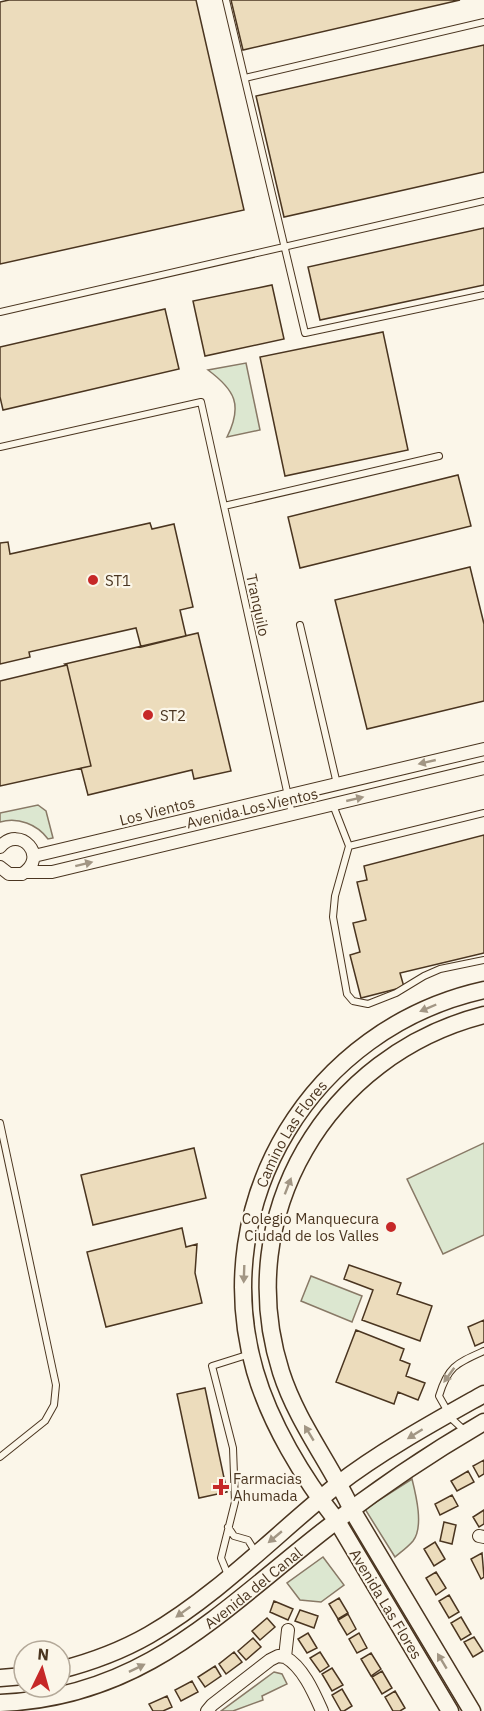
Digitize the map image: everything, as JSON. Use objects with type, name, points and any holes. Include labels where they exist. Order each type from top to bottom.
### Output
[{"type":"street","name":"Avenida Los Vientos","points":[[287,795],[484,749]]},
{"type":"street","name":"Avenida Los Vientos","points":[[0,867],[13,875],[26,872],[52,872],[484,768]]},
{"type":"street","name":"Los Vientos","points":[[34,856],[287,795]]},
{"type":"street","points":[[0,847],[11,839],[20,839],[31,847],[34,856],[32,865],[26,872]]},
{"type":"street","name":"Camino Las Flores","points":[[320,1499],[271,1414],[250,1354],[243,1300],[243,1278],[248,1234],[262,1181],[287,1130],[312,1094],[327,1077],[370,1040],[418,1012],[453,998],[484,990]]},
{"type":"street","name":"Camino Las Flores","points":[[352,1510],[294,1405],[281,1372],[273,1342],[268,1271],[279,1210],[293,1172],[313,1136],[331,1111],[354,1086],[387,1059],[417,1040],[457,1023],[484,1015]]},
{"type":"street","name":"Avenida del Canal","points":[[72,1666],[124,1648],[163,1626],[229,1576],[339,1483],[484,1394]]},
{"type":"street","name":"Avenida del Canal","points":[[0,1703],[57,1696],[106,1682],[154,1660],[191,1637],[408,1467],[484,1422]]},
{"type":"street","name":"Avenida Las Flores","points":[[320,1499],[337,1521],[450,1711]]},
{"type":"street","name":"Avenida Las Flores","points":[[352,1510],[472,1711]]},
{"type":"street","points":[[285,1657],[288,1630]]},
{"type":"street","points":[[207,1711],[278,1656],[285,1657],[295,1664],[322,1711]]},
{"type":"street","points":[[101,1657],[106,1682]]},
{"type":"lane","points":[[226,0],[305,333],[484,295]]},
{"type":"lane","points":[[245,78],[484,22]]},
{"type":"lane","points":[[0,312],[484,201]]},
{"type":"lane","name":"Tranquilo","points":[[0,447],[201,402],[291,814]]},
{"type":"lane","points":[[224,506],[439,456]]},
{"type":"lane","points":[[300,626],[337,784]]},
{"type":"lane","points":[[332,804],[349,846],[335,896],[333,917],[347,994],[353,1001],[368,1004],[396,993],[440,969],[484,960]]},
{"type":"lane","points":[[349,846],[484,813]]},
{"type":"lane","points":[[0,1123],[56,1385],[54,1405],[45,1421],[0,1457]]},
{"type":"lane","points":[[466,1432],[449,1414],[439,1395],[448,1372],[459,1362],[484,1351]]},
{"type":"lane","points":[[229,1576],[221,1558],[235,1502],[232,1448],[212,1366],[250,1354]]},
{"type":"lane","points":[[228,1527],[234,1536],[248,1540],[256,1554]]},
{"type":"green space","points":[[246,363],[260,430],[227,437],[235,416],[234,399],[225,384],[208,370]]},
{"type":"green space","points":[[38,805],[46,811],[53,838],[48,839],[38,829],[27,823],[14,820],[0,822],[0,813]]},
{"type":"green space","points":[[484,1143],[484,1235],[443,1254],[407,1179]]},
{"type":"green space","points":[[311,1276],[362,1296],[352,1322],[301,1301]]},
{"type":"green space","points":[[412,1479],[419,1519],[418,1528],[413,1541],[395,1557],[365,1509]]},
{"type":"green space","points":[[323,1557],[344,1585],[321,1602],[300,1600],[287,1583]]},
{"type":"green space","points":[[274,1672],[282,1674],[287,1684],[262,1696],[263,1700],[233,1711],[221,1711]]},
{"type":"building","points":[[9,0],[196,0],[244,210],[0,264],[0,2]]},
{"type":"building","points":[[231,0],[460,0],[243,50]]},
{"type":"building","points":[[484,45],[484,172],[284,217],[256,96]]},
{"type":"building","points":[[484,228],[484,285],[320,320],[308,267]]},
{"type":"building","points":[[272,285],[284,339],[205,356],[193,301]]},
{"type":"building","points":[[165,309],[179,369],[3,410],[0,397],[0,347]]},
{"type":"building","points":[[383,332],[408,450],[285,476],[260,357]]},
{"type":"building","points":[[458,475],[471,526],[300,568],[288,517]]},
{"type":"building","name":"ST1","points":[[150,523],[152,529],[174,524],[193,607],[180,610],[186,636],[141,647],[136,628],[29,652],[30,657],[0,664],[0,543],[8,542],[10,554]]},
{"type":"building","points":[[470,567],[484,624],[484,701],[367,729],[335,600]]},
{"type":"building","name":"ST2","points":[[198,633],[231,771],[194,779],[192,770],[88,795],[81,768],[91,766],[65,664]]},
{"type":"building","points":[[67,665],[91,766],[0,786],[0,681]]},
{"type":"building","points":[[484,835],[484,953],[400,973],[404,987],[361,998],[350,955],[360,952],[353,923],[366,920],[357,882],[367,880],[364,866]]},
{"type":"building","points":[[194,1148],[206,1198],[93,1225],[81,1175]]},
{"type":"building","points":[[182,1228],[186,1247],[197,1244],[195,1273],[202,1303],[106,1327],[87,1252]]},
{"type":"building","points":[[349,1265],[401,1283],[397,1294],[432,1306],[420,1341],[362,1320],[373,1290],[344,1279]]},
{"type":"building","points":[[484,1320],[484,1342],[475,1346],[468,1327]]},
{"type":"building","points":[[356,1330],[404,1349],[400,1360],[410,1364],[406,1376],[425,1383],[418,1400],[398,1392],[394,1404],[336,1382]]},
{"type":"building","points":[[205,1388],[227,1492],[199,1498],[177,1394]]},
{"type":"building","points":[[484,1460],[484,1474],[479,1477],[473,1466]]},
{"type":"building","points":[[468,1471],[474,1482],[457,1491],[451,1481]]},
{"type":"building","points":[[452,1495],[458,1506],[440,1515],[435,1504]]},
{"type":"building","points":[[484,1510],[484,1524],[479,1527],[473,1517]]},
{"type":"building","points":[[444,1522],[456,1525],[452,1544],[440,1541]]},
{"type":"building","points":[[435,1542],[445,1559],[434,1566],[424,1549]]},
{"type":"building","points":[[482,1553],[484,1577],[481,1579],[471,1559]]},
{"type":"building","points":[[436,1572],[446,1588],[436,1595],[426,1578]]},
{"type":"building","points":[[449,1595],[459,1612],[449,1618],[439,1601]]},
{"type":"building","points":[[339,1598],[348,1613],[338,1619],[329,1604]]},
{"type":"building","points":[[274,1601],[293,1609],[288,1620],[270,1612]]},
{"type":"building","points":[[300,1610],[318,1616],[314,1628],[295,1621]]},
{"type":"building","points":[[348,1614],[356,1629],[347,1635],[338,1620]]},
{"type":"building","points":[[461,1617],[471,1634],[461,1640],[451,1623]]},
{"type":"building","points":[[267,1618],[275,1627],[260,1640],[252,1631]]},
{"type":"building","points":[[308,1633],[317,1648],[307,1653],[298,1639]]},
{"type":"building","points":[[359,1633],[367,1648],[357,1653],[349,1639]]},
{"type":"building","points":[[474,1637],[483,1651],[473,1657],[464,1642]]},
{"type":"building","points":[[253,1638],[261,1647],[246,1660],[238,1651]]},
{"type":"building","points":[[234,1652],[242,1662],[226,1674],[219,1664]]},
{"type":"building","points":[[320,1652],[329,1666],[320,1672],[310,1658]]},
{"type":"building","points":[[371,1653],[381,1669],[371,1676],[361,1659]]},
{"type":"building","points":[[215,1666],[221,1676],[205,1687],[198,1677]]},
{"type":"building","points":[[332,1668],[343,1685],[332,1691],[322,1674]]},
{"type":"building","points":[[382,1671],[392,1688],[382,1694],[372,1677]]},
{"type":"building","points":[[192,1681],[198,1692],[181,1701],[175,1690]]},
{"type":"building","points":[[342,1689],[352,1706],[344,1711],[341,1711],[332,1695]]},
{"type":"building","points":[[395,1691],[405,1708],[400,1711],[393,1711],[385,1697]]},
{"type":"building","points":[[167,1696],[172,1707],[163,1711],[153,1711],[149,1704]]},
{"type":"place","name":"ST1","points":[[93,580]]},
{"type":"place","name":"ST2","points":[[148,715]]},
{"type":"place","name":"Colegio Manquecura Ciudad de los Valles","points":[[391,1227]]},
{"type":"place","name":"Farmacias Ahumada","points":[[221,1487]]}]
